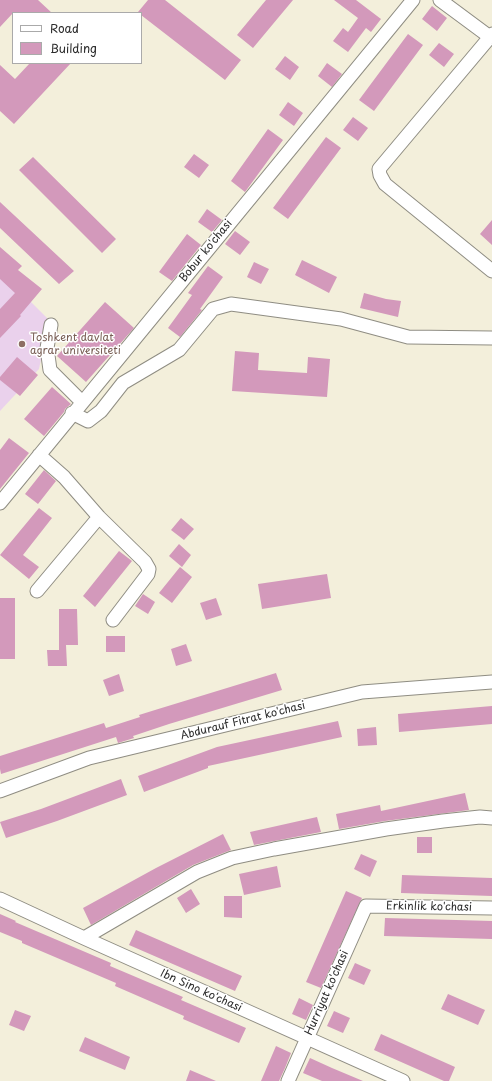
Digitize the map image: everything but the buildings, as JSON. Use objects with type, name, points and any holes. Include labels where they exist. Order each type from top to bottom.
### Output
[{"type":"street","name":"Bobur ko'chasi","points":[[0,503],[413,0]]},
{"type":"street","points":[[440,0],[491,36],[379,169],[380,175],[385,184],[492,271]]},
{"type":"street","points":[[72,414],[88,421],[101,411],[123,383],[179,350],[213,309],[231,304],[340,319],[408,337],[492,338]]},
{"type":"street","points":[[51,325],[47,348],[50,370],[82,402]]},
{"type":"street","points":[[39,455],[64,477],[99,517],[145,562],[149,569],[148,574],[114,620]]},
{"type":"street","points":[[37,591],[99,517]]},
{"type":"street","name":"Abdurauf Fitrat ko'chasi","points":[[0,791],[89,758],[362,692],[492,682]]},
{"type":"street","points":[[84,938],[197,872],[232,858],[386,829],[480,817],[492,818]]},
{"type":"street","name":"Ibn Sino ko'chasi","points":[[0,899],[403,1081]]},
{"type":"street","name":"Erkinlik ko'chasi","points":[[366,906],[492,908]]},
{"type":"street","name":"Hurriyat ko'chasi","points":[[288,1081],[366,906]]},
{"type":"shaded area","name":"Toshkent davlat agrar universiteti","points":[[0,271],[49,320],[39,369],[0,411]]},
{"type":"place","name":"Toshkent davlat agrar universiteti","points":[[22,344]]}]
